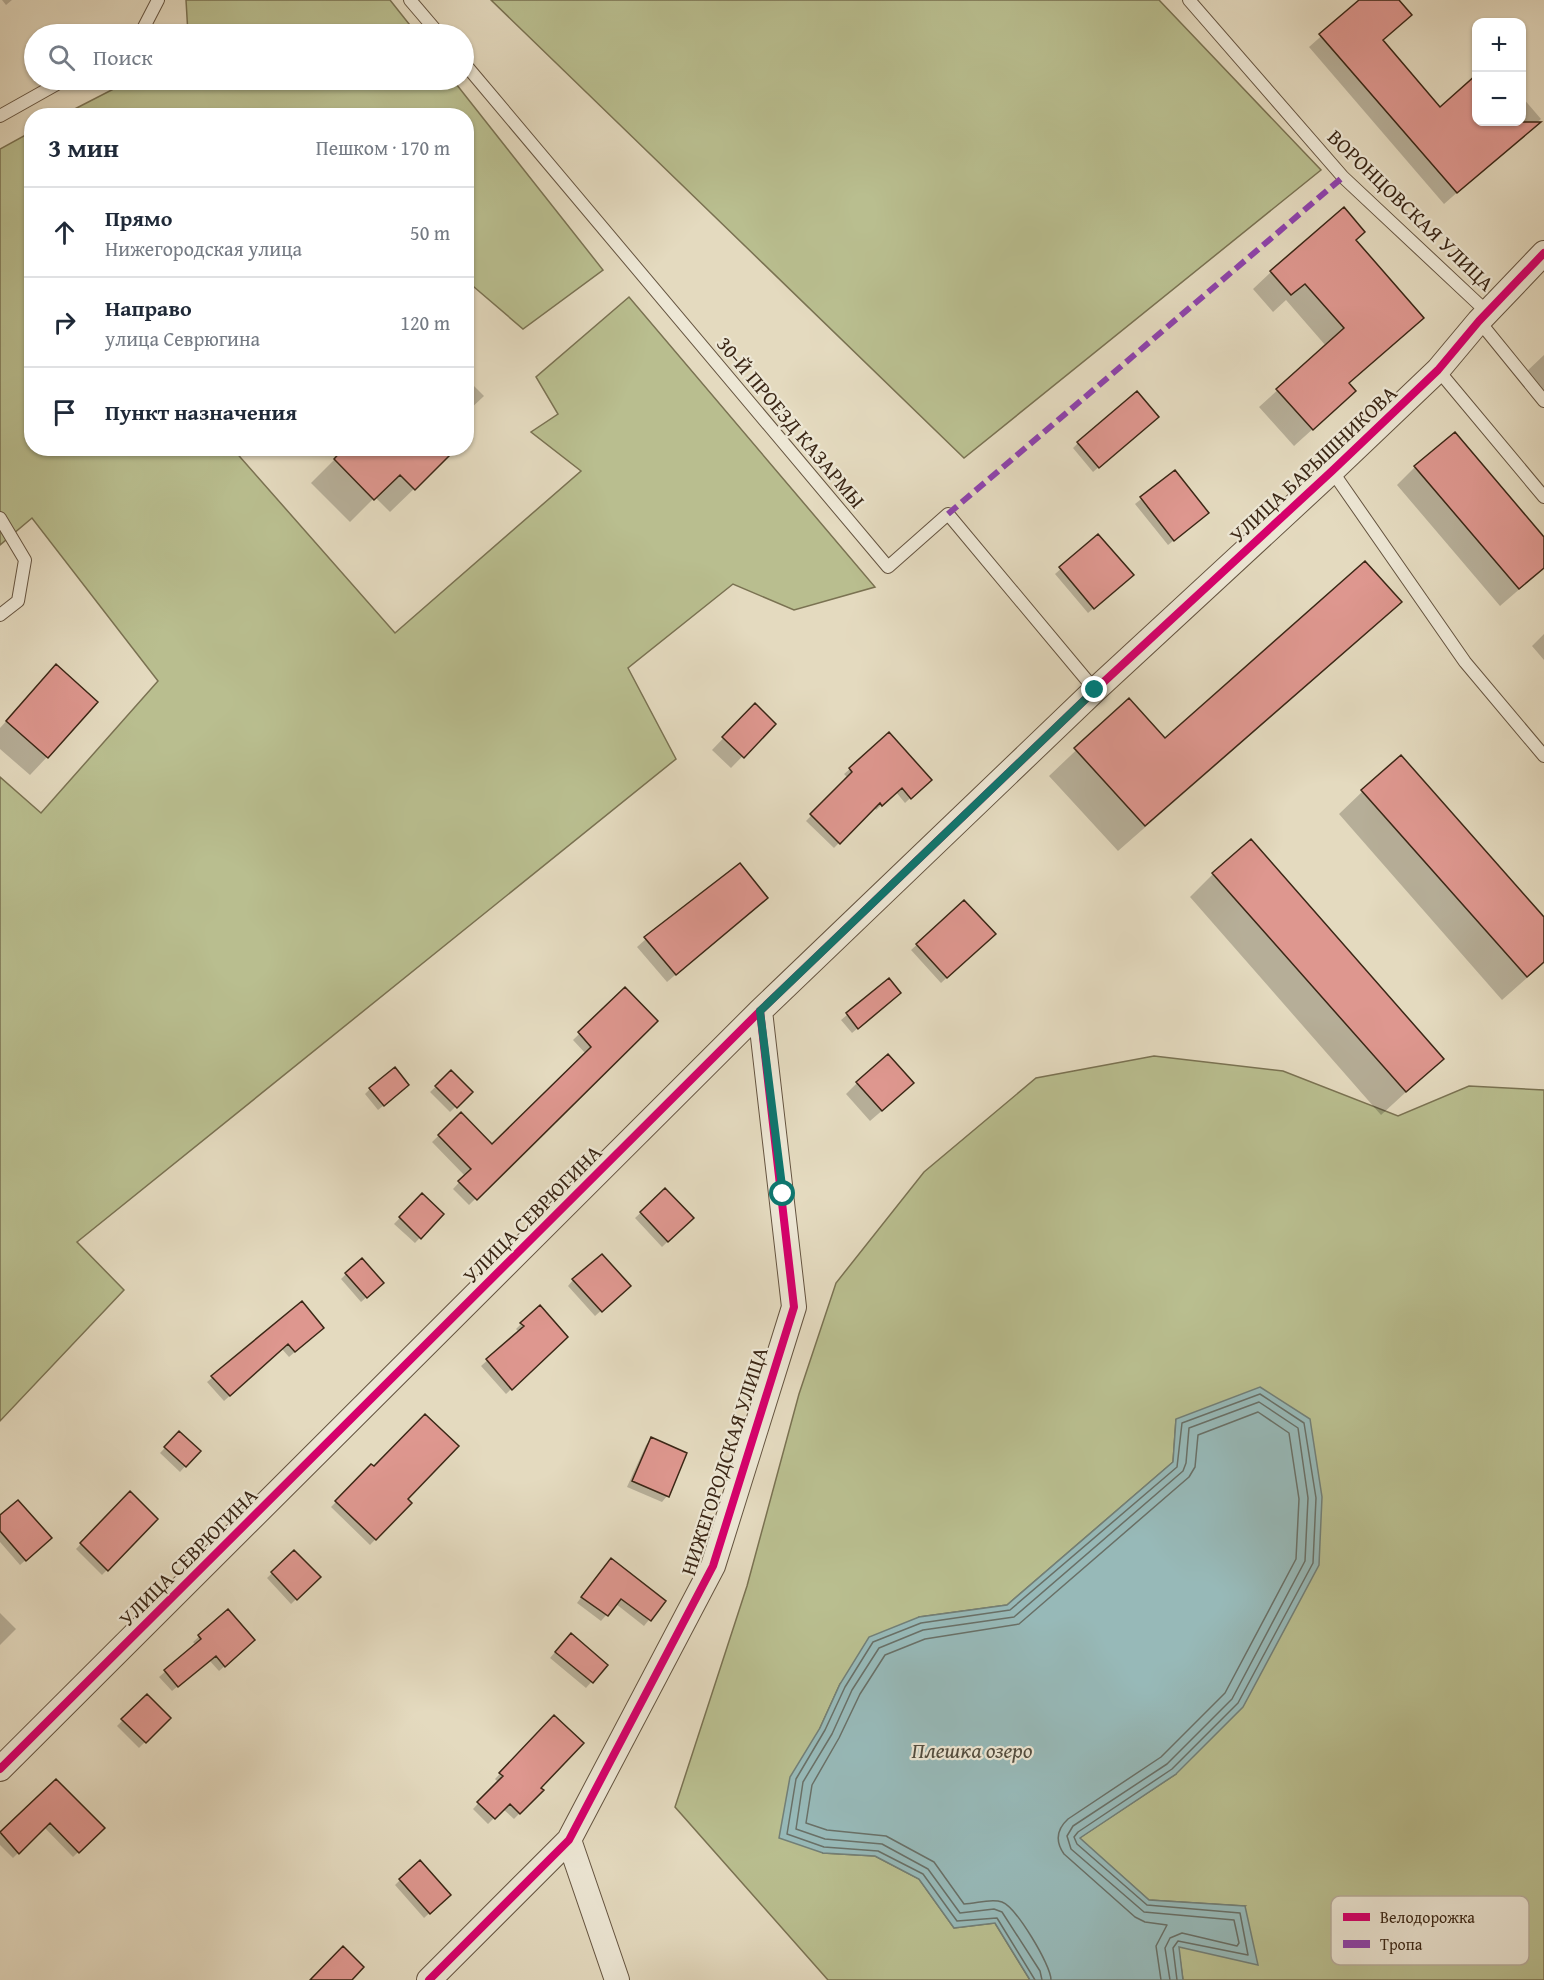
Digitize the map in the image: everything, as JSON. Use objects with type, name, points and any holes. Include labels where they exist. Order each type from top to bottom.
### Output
[{"type":"street","name":"УЛИЦА БАРЫШНИКОВА","points":[[1095,690],[1438,370],[1483,317],[1544,253]]},
{"type":"street","name":"УЛИЦА СЕВРЮГИНА","points":[[0,1769],[760,1011],[1095,690]]},
{"type":"street","name":"НИЖЕГОРОДСКАЯ УЛИЦА","points":[[429,1980],[569,1840],[713,1566],[794,1307],[760,1011]]},
{"type":"street","points":[[569,1840],[617,1980]]},
{"type":"lane","points":[[146,24],[158,0]]},
{"type":"lane","points":[[410,0],[430,24]]},
{"type":"lane","name":"ВОРОНЦОВСКАЯ УЛИЦА","points":[[1189,0],[1343,177],[1483,317],[1544,401]]},
{"type":"lane","name":"30-Й ПРОЕЗД КАЗАРМЫ","points":[[474,75],[888,567],[948,514],[1095,690]]},
{"type":"lane","points":[[0,116],[46,90]]},
{"type":"lane","points":[[1438,370],[1544,497]]},
{"type":"lane","points":[[1332,471],[1465,662],[1544,756]]},
{"type":"lane","points":[[0,518],[25,560],[18,601],[0,615]]},
{"type":"green space","points":[[186,0],[390,0],[409,24],[187,24]]},
{"type":"green space","points":[[491,0],[1159,0],[1321,170],[964,458]]},
{"type":"green space","points":[[112,90],[461,90],[603,270],[523,329],[474,287],[474,108],[77,108]]},
{"type":"green space","points":[[24,136],[24,456],[239,456],[395,633],[581,471],[531,432],[558,414],[536,377],[629,297],[875,587],[794,610],[733,584],[628,668],[676,759],[77,1242],[124,1290],[0,1421],[0,777],[41,813],[158,681],[32,518],[0,545],[0,149]]},
{"type":"green space","points":[[1154,1056],[1283,1071],[1398,1116],[1469,1086],[1544,1090],[1544,1980],[1183,1980],[1178,1946],[1245,1906],[1149,1900],[1079,1838],[1176,1774],[1176,1419],[1173,1462],[1007,1605],[919,1617],[840,1684],[820,1728],[823,1853],[875,1856],[919,1879],[954,1928],[995,1923],[1030,1980],[828,1980],[675,1807],[747,1586],[799,1394],[836,1283],[924,1172],[1036,1078]]},
{"type":"water","name":"Плешка озеро","points":[[1260,1387],[1310,1419],[1322,1497],[1319,1565],[1243,1707],[1176,1774],[1080,1838],[1149,1900],[1245,1906],[1258,1965],[1179,1947],[1183,1980],[1030,1980],[995,1923],[954,1928],[919,1879],[875,1856],[823,1853],[779,1838],[790,1777],[820,1728],[840,1684],[869,1637],[919,1617],[1007,1605],[1173,1462],[1176,1419]]},
{"type":"building","points":[[1359,0],[1399,0],[1412,15],[1383,40],[1440,107],[1472,79],[1472,126],[1526,126],[1526,122],[1541,122],[1457,193],[1319,34]]},
{"type":"building","points":[[1344,207],[1365,232],[1356,240],[1424,318],[1349,383],[1356,391],[1313,430],[1276,389],[1344,328],[1305,284],[1291,295],[1270,271]]},
{"type":"building","points":[[1137,391],[1159,417],[1099,468],[1077,442]]},
{"type":"building","points":[[1455,432],[1544,537],[1544,568],[1519,589],[1414,466]]},
{"type":"building","points":[[337,456],[449,456],[415,490],[400,475],[374,500],[334,459]]},
{"type":"building","points":[[1175,470],[1209,513],[1174,541],[1140,497]]},
{"type":"building","points":[[1098,534],[1134,575],[1094,609],[1059,567]]},
{"type":"building","points":[[1365,561],[1402,602],[1145,826],[1074,748],[1129,698],[1165,738]]},
{"type":"building","points":[[56,664],[98,702],[48,758],[6,721]]},
{"type":"building","points":[[755,703],[776,724],[744,758],[722,737]]},
{"type":"building","points":[[889,732],[932,780],[911,799],[902,788],[882,806],[880,803],[840,844],[810,814],[852,772],[849,768]]},
{"type":"building","points":[[1401,755],[1544,917],[1544,962],[1527,977],[1361,790]]},
{"type":"building","points":[[1251,839],[1444,1059],[1406,1092],[1212,873]]},
{"type":"building","points":[[740,863],[768,898],[676,975],[644,937]]},
{"type":"building","points":[[964,900],[996,934],[947,978],[916,944]]},
{"type":"building","points":[[889,978],[901,993],[858,1029],[846,1013]]},
{"type":"building","points":[[625,987],[658,1021],[477,1200],[458,1181],[471,1169],[438,1135],[461,1112],[492,1144],[591,1047],[578,1032]]},
{"type":"building","points":[[888,1054],[914,1083],[882,1111],[856,1082]]},
{"type":"building","points":[[395,1067],[409,1085],[384,1106],[369,1088]]},
{"type":"building","points":[[451,1070],[473,1092],[457,1108],[435,1086]]},
{"type":"building","points":[[665,1188],[694,1218],[668,1242],[640,1212]]},
{"type":"building","points":[[422,1193],[444,1214],[421,1239],[399,1217]]},
{"type":"building","points":[[602,1254],[631,1286],[602,1312],[572,1279]]},
{"type":"building","points":[[362,1258],[384,1283],[367,1298],[345,1273]]},
{"type":"building","points":[[302,1301],[324,1328],[295,1352],[288,1344],[230,1396],[211,1376]]},
{"type":"building","points":[[540,1305],[568,1337],[512,1390],[486,1359],[524,1326],[520,1323]]},
{"type":"building","points":[[425,1414],[459,1446],[408,1499],[412,1503],[376,1540],[335,1501],[371,1464],[374,1466]]},
{"type":"building","points":[[179,1431],[201,1451],[186,1467],[164,1447]]},
{"type":"building","points":[[651,1437],[687,1453],[669,1497],[632,1481]]},
{"type":"building","points":[[130,1491],[158,1519],[108,1571],[80,1543]]},
{"type":"building","points":[[18,1500],[52,1538],[26,1561],[0,1531],[0,1515]]},
{"type":"building","points":[[294,1550],[321,1577],[297,1600],[271,1572]]},
{"type":"building","points":[[611,1558],[666,1601],[651,1621],[621,1599],[608,1616],[581,1597]]},
{"type":"building","points":[[228,1609],[255,1640],[225,1667],[216,1656],[178,1687],[164,1670],[201,1639],[198,1635]]},
{"type":"building","points":[[571,1633],[608,1665],[593,1683],[555,1652]]},
{"type":"building","points":[[147,1694],[171,1718],[146,1743],[121,1719]]},
{"type":"building","points":[[554,1715],[584,1743],[541,1788],[544,1790],[520,1814],[510,1804],[495,1819],[477,1802],[503,1776],[499,1773]]},
{"type":"building","points":[[56,1779],[105,1828],[79,1853],[50,1823],[19,1854],[0,1832]]},
{"type":"building","points":[[420,1860],[451,1895],[430,1914],[399,1879]]},
{"type":"building","points":[[343,1946],[364,1967],[352,1980],[310,1980]]},
{"type":"marked path","points":[[948,514],[1343,177]]},
{"type":"cycle path","points":[[0,1769],[760,1011],[1095,690],[1438,370],[1479,321],[1544,253]]},
{"type":"cycle path","points":[[429,1980],[569,1840],[713,1566],[794,1307],[760,1011]]},
{"type":"route","points":[[783,1194],[760,1011],[1095,690]]}]
